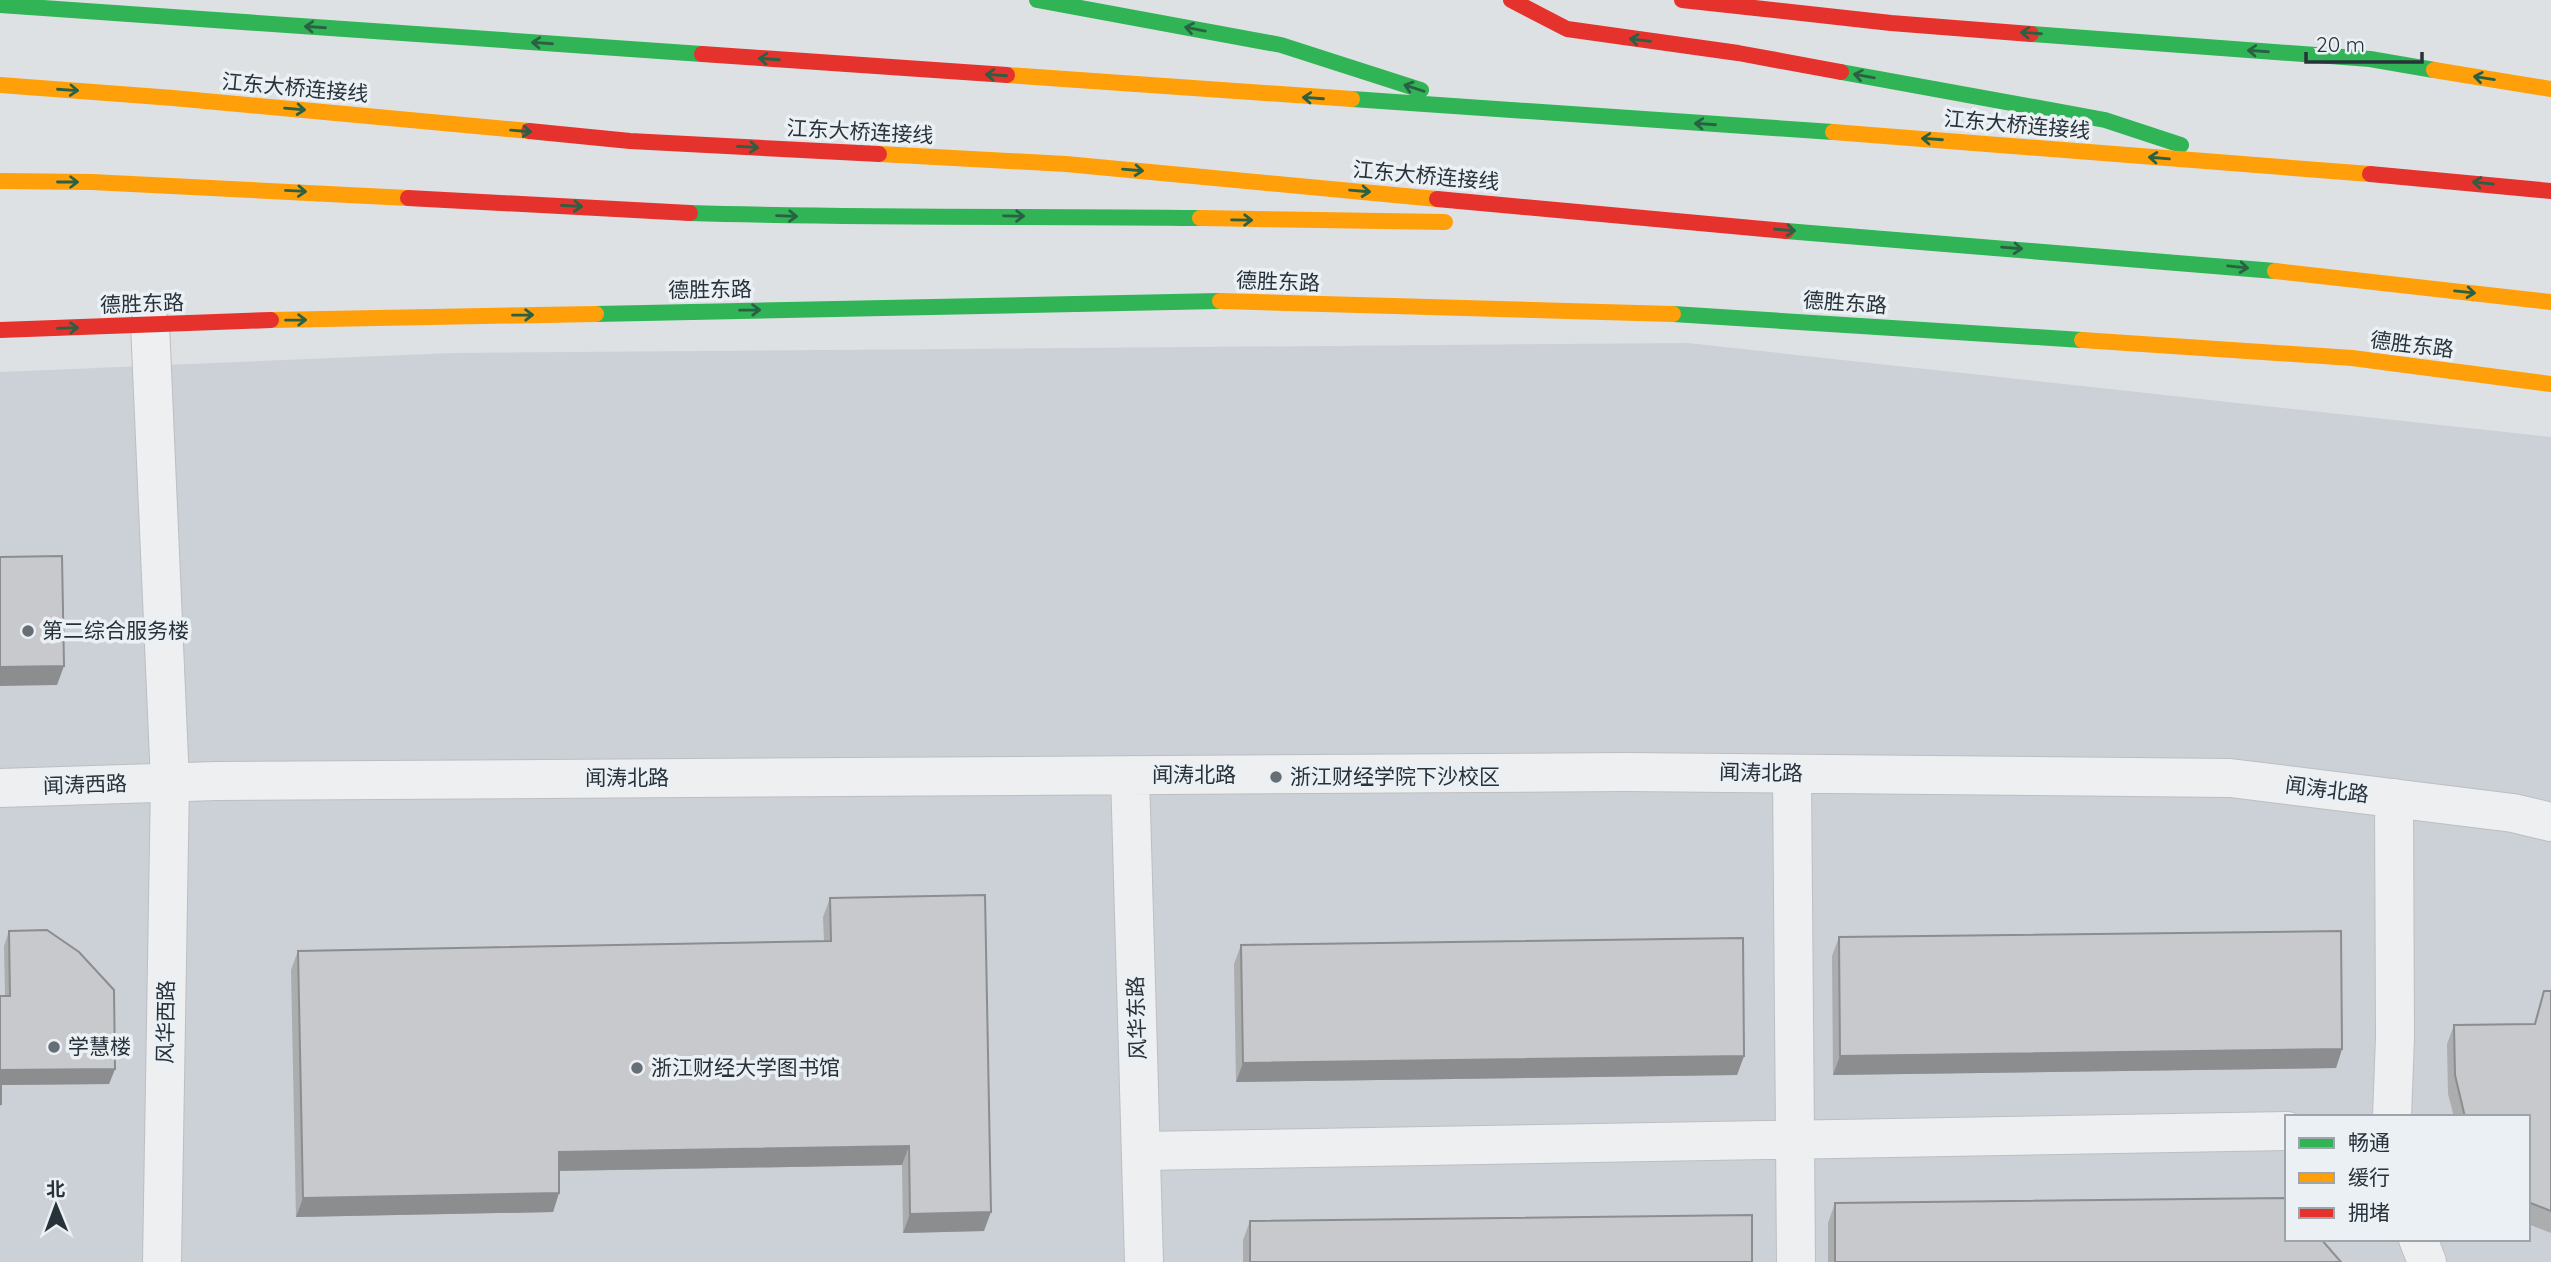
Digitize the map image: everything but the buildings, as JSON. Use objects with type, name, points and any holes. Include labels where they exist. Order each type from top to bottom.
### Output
[{"type":"main road","name":"江东大桥连接线","points":[[1037,0],[1281,45],[1479,109]]},
{"type":"main road","points":[[1511,0],[1567,29],[1738,53],[2105,120],[2240,164]]},
{"type":"main road","points":[[1682,0],[1891,23],[2370,59],[2551,89]]},
{"type":"main road","name":"江东大桥连接线","points":[[0,5],[1950,140],[2551,191]]},
{"type":"main road","name":"江东大桥连接线","points":[[0,85],[173,98],[631,141],[1066,164],[1717,225],[2234,266],[2551,302]]},
{"type":"main road","name":"江东大桥连接线","points":[[0,181],[304,191],[670,212],[808,216],[960,215],[1457,222]]},
{"type":"main road","name":"江东大桥连接线","points":[[1526,223],[1717,225]]},
{"type":"main road","name":"德胜东路","points":[[0,330],[150,324],[1227,301],[1726,316],[2352,358],[2551,384]]},
{"type":"street","name":"风华西路","points":[[150,324],[170,782],[162,1262]]},
{"type":"street","name":"闻涛北路","points":[[170,782],[1612,772],[2230,778],[2513,813],[2551,822]]},
{"type":"street","points":[[1792,774],[1796,1262]]},
{"type":"street","name":"风华东路","points":[[1130,775],[1144,1262]]},
{"type":"street","name":"闻涛西路","points":[[0,788],[170,782]]},
{"type":"street","points":[[2392,1115],[2395,1037],[2394,798]]},
{"type":"street","points":[[1141,1152],[2285,1131]]},
{"type":"street","points":[[2419,1241],[2427,1262]]},
{"type":"shaded area","name":"浙江财经学院下沙校区","points":[[1687,343],[2551,437],[2551,1262],[0,1262],[0,372],[452,353]]},
{"type":"traffic: fast","points":[[1037,0],[1281,45],[1421,90]]},
{"type":"traffic: fast","points":[[0,5],[702,54]]},
{"type":"traffic: fast","points":[[2031,34],[2370,59],[2434,70]]},
{"type":"traffic: fast","points":[[1841,72],[2105,120],[2181,145]]},
{"type":"traffic: fast","points":[[1352,99],[1833,132]]},
{"type":"traffic: fast","points":[[690,213],[1200,218]]},
{"type":"traffic: fast","points":[[1786,231],[2275,271]]},
{"type":"traffic: fast","points":[[596,314],[1220,301]]},
{"type":"traffic: fast","points":[[1673,314],[2082,340]]},
{"type":"traffic: slow","points":[[2434,70],[2551,89]]},
{"type":"traffic: slow","points":[[1007,75],[1352,99]]},
{"type":"traffic: slow","points":[[0,85],[529,131]]},
{"type":"traffic: slow","points":[[1833,132],[2370,174]]},
{"type":"traffic: slow","points":[[879,154],[1066,164],[1437,199]]},
{"type":"traffic: slow","points":[[0,181],[92,182],[408,198]]},
{"type":"traffic: slow","points":[[1200,218],[1445,222]]},
{"type":"traffic: slow","points":[[2275,271],[2551,302]]},
{"type":"traffic: slow","points":[[1220,301],[1673,314]]},
{"type":"traffic: slow","points":[[271,320],[596,314]]},
{"type":"traffic: slow","points":[[2082,340],[2352,358],[2551,384]]},
{"type":"traffic: jam","points":[[1511,0],[1567,29],[1738,53],[1841,72]]},
{"type":"traffic: jam","points":[[1682,0],[1891,23],[2031,34]]},
{"type":"traffic: jam","points":[[702,54],[1007,75]]},
{"type":"traffic: jam","points":[[529,131],[630,141],[879,154]]},
{"type":"traffic: jam","points":[[2370,174],[2551,191]]},
{"type":"traffic: jam","points":[[408,198],[690,213]]},
{"type":"traffic: jam","points":[[1437,199],[1786,231]]},
{"type":"traffic: jam","points":[[0,330],[271,320]]},
{"type":"place","name":"第二综合服务楼","points":[[28,631]]},
{"type":"place","name":"浙江财经学院下沙校区","points":[[1276,777]]},
{"type":"place","name":"学慧楼","points":[[54,1047]]},
{"type":"place","name":"浙江财经大学图书馆","points":[[637,1068]]}]
